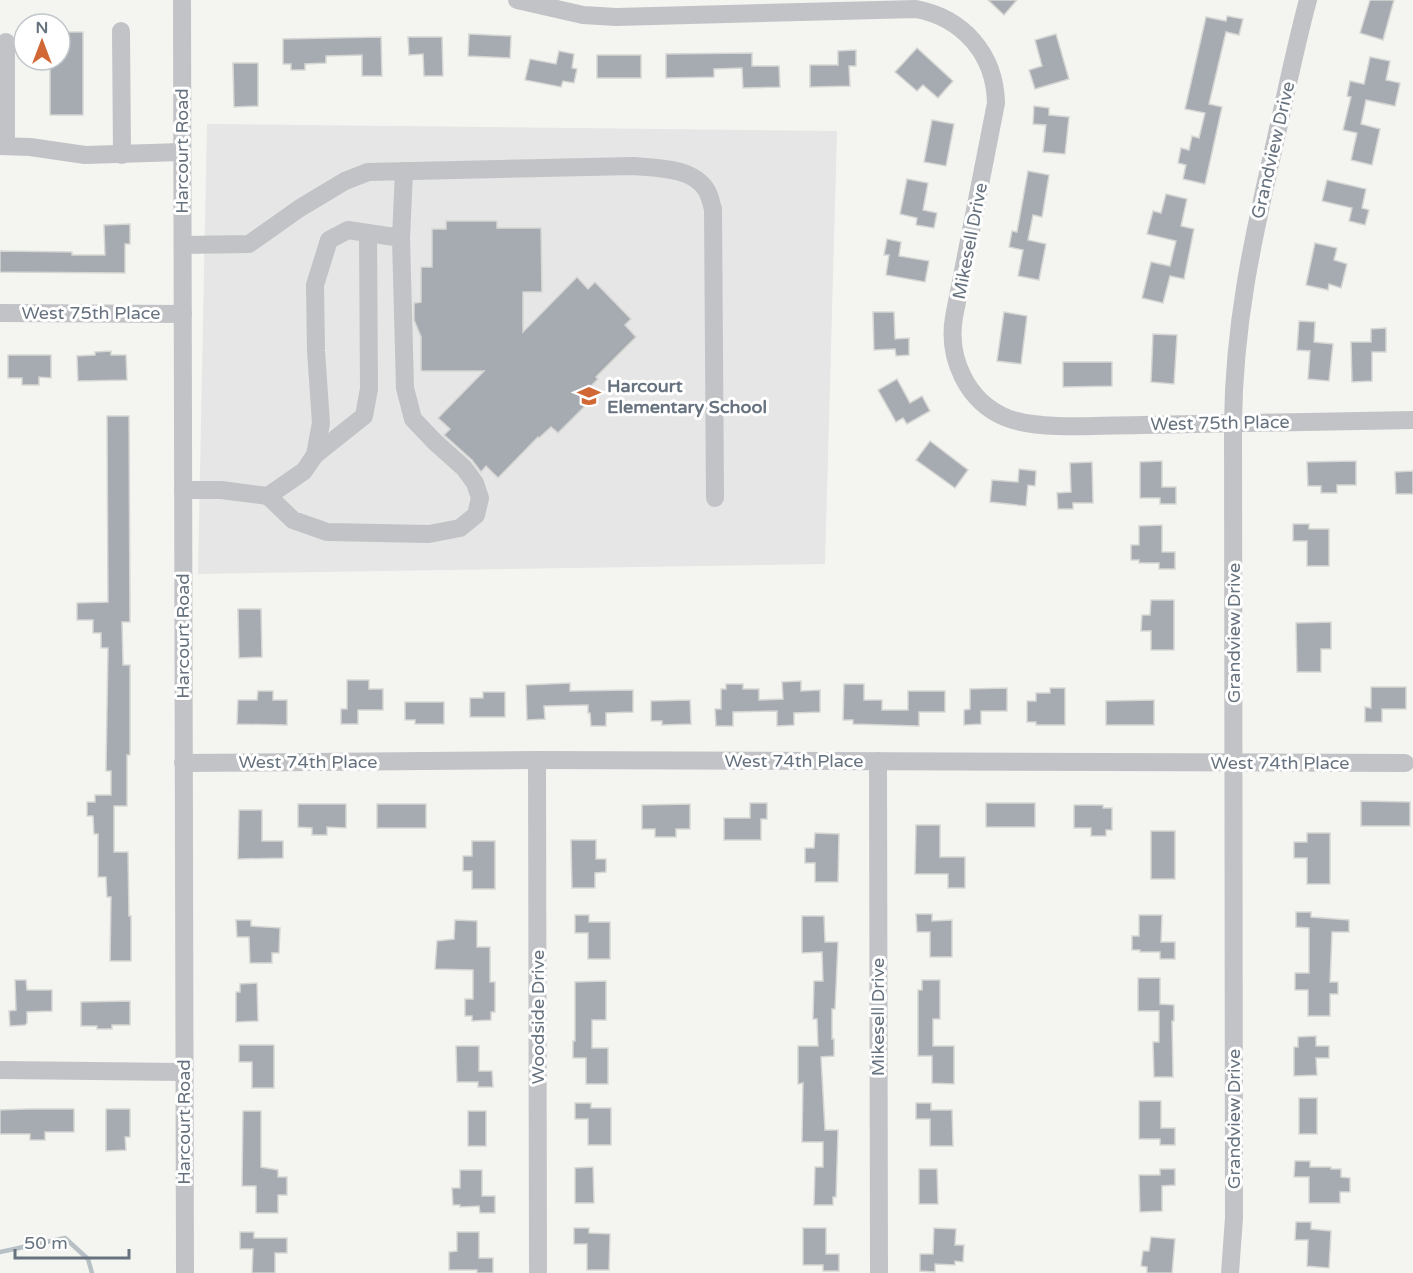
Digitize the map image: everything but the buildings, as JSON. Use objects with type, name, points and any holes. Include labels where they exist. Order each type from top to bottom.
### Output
[{"type":"street","name":"Harcourt Road","points":[[182,0],[185,1273]]},
{"type":"street","name":"Mikesell Drive","points":[[517,0],[584,15],[605,17],[915,9],[941,16],[964,31],[979,47],[990,66],[996,102],[953,324],[954,352],[960,372],[976,396],[1006,418],[1027,424]]},
{"type":"street","name":"Grandview Drive","points":[[1230,1273],[1234,1218],[1234,366],[1245,275],[1308,0]]},
{"type":"street","points":[[121,31],[122,155]]},
{"type":"street","points":[[6,42],[3,146],[85,155],[182,152]]},
{"type":"street","points":[[183,245],[249,244],[300,207],[345,181],[368,172],[633,166],[675,170],[695,179],[707,190],[713,209],[716,498]]},
{"type":"street","points":[[183,490],[221,490],[268,496],[292,520],[327,532],[429,534],[460,528],[476,515],[480,498],[475,483],[464,468],[412,419],[405,388],[401,238],[404,171]]},
{"type":"street","points":[[315,455],[321,423],[316,351],[315,285],[328,240],[348,230],[401,238]]},
{"type":"street","points":[[268,496],[304,471],[315,455],[364,417],[369,389],[368,233]]},
{"type":"street","name":"West 75th Place","points":[[0,313],[183,314]]},
{"type":"street","name":"West 75th Place","points":[[1027,424],[1105,425],[1413,420]]},
{"type":"street","name":"West 74th Place","points":[[183,763],[537,760],[1406,763]]},
{"type":"street","name":"Woodside Drive","points":[[537,760],[538,1273]]},
{"type":"street","name":"Mikesell Drive","points":[[878,761],[879,1273]]},
{"type":"street","points":[[0,1070],[184,1072]]},
{"type":"shaded area","points":[[207,124],[837,131],[825,564],[198,574]]},
{"type":"waterway","points":[[0,1252],[65,1238],[88,1259],[92,1273]]},
{"type":"place","name":"Harcourt Elementary School","points":[[589,396]]}]
